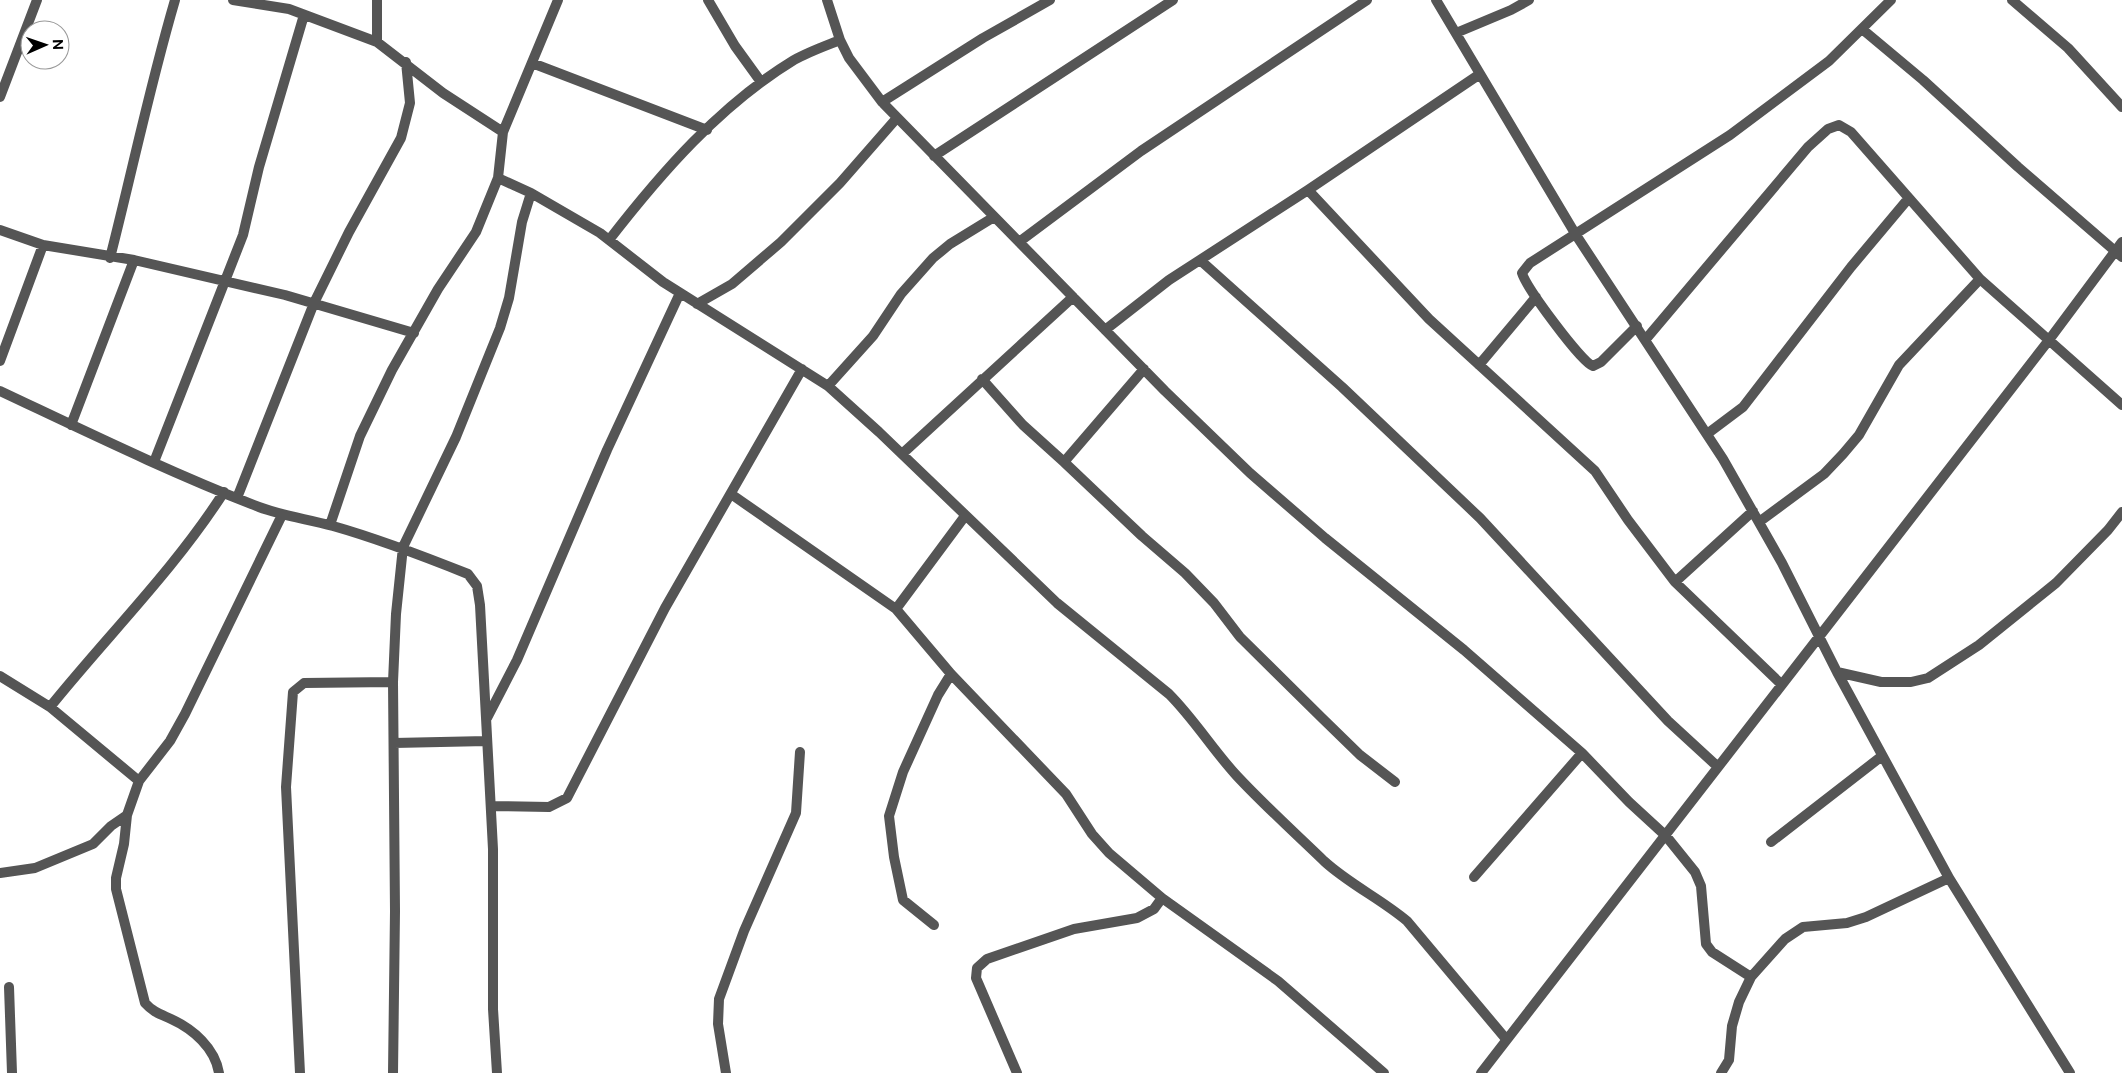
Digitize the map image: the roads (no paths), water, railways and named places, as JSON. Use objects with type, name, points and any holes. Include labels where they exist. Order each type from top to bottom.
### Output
[{"type":"street","points":[[0,97],[36,0]]},
{"type":"street","points":[[110,258],[132,171],[150,87],[175,0]]},
{"type":"street","points":[[233,0],[289,9],[377,42],[406,62],[444,93],[503,132]]},
{"type":"street","points":[[377,0],[377,42]]},
{"type":"street","points":[[330,525],[360,436],[392,370],[438,290],[476,232],[498,178],[503,132],[558,0]]},
{"type":"street","points":[[708,0],[734,46],[761,82]]},
{"type":"street","points":[[827,0],[840,40],[849,58],[896,119],[1144,369],[1250,473],[1325,538],[1464,650],[1582,753],[1629,802],[1666,836],[1695,872],[1701,886],[1706,944],[1712,952],[1752,977]]},
{"type":"street","points":[[882,102],[982,38],[1050,0]]},
{"type":"street","points":[[934,156],[1173,0]]},
{"type":"street","points":[[1019,242],[1140,150],[1367,0]]},
{"type":"street","points":[[1436,0],[1576,235],[1707,434],[1753,511],[1820,636],[1837,672],[1949,878],[2070,1073]]},
{"type":"street","points":[[1456,33],[1511,10],[1529,0]]},
{"type":"street","points":[[1637,326],[1601,362],[1593,366],[1578,354],[1536,297],[1522,273],[1530,263],[1730,135],[1829,61],[1891,0]]},
{"type":"street","points":[[2012,0],[2068,48],[2122,107]]},
{"type":"street","points":[[154,462],[244,235],[259,167],[304,15]]},
{"type":"street","points":[[1862,30],[1923,80],[2018,167],[2118,254]]},
{"type":"street","points":[[609,240],[651,185],[707,130],[761,82],[796,59],[840,40]]},
{"type":"street","points":[[237,498],[314,303],[349,232],[402,138],[410,102],[406,62]]},
{"type":"street","points":[[532,63],[707,130]]},
{"type":"street","points":[[1105,330],[1169,280],[1308,190],[1480,74]]},
{"type":"street","points":[[697,304],[732,284],[781,242],[840,182],[896,119]]},
{"type":"street","points":[[1646,339],[1808,147],[1828,129],[1839,125],[1851,132],[1980,279],[2122,405]]},
{"type":"street","points":[[498,178],[531,193],[609,240],[680,293],[828,386],[902,454],[1057,603],[1169,694],[1185,710],[1236,776],[1326,862],[1373,897],[1390,906],[1407,921],[1506,1039]]},
{"type":"street","points":[[1308,190],[1428,320],[1595,471],[1628,520],[1675,582],[1781,684]]},
{"type":"street","points":[[393,1073],[393,682],[396,614],[403,548],[456,437],[500,328],[509,298],[522,222],[531,193]]},
{"type":"street","points":[[1707,434],[1744,407],[1851,267],[1908,198]]},
{"type":"street","points":[[828,386],[873,336],[901,294],[933,258],[950,244],[994,217]]},
{"type":"street","points":[[0,230],[44,245],[110,258],[134,260],[314,303],[414,333]]},
{"type":"street","points":[[1481,1073],[1666,836],[1781,684],[2118,254],[2122,242]]},
{"type":"street","points":[[0,361],[44,245]]},
{"type":"street","points":[[71,425],[134,260]]},
{"type":"street","points":[[1200,260],[1336,381],[1480,518],[1668,721],[1718,768]]},
{"type":"street","points":[[1759,522],[1824,474],[1843,454],[1859,435],[1899,366],[1980,279]]},
{"type":"street","points":[[486,719],[517,660],[607,450],[680,293]]},
{"type":"street","points":[[902,454],[1073,297]]},
{"type":"street","points":[[1479,365],[1536,297]]},
{"type":"street","points":[[491,806],[548,807],[567,798],[665,608],[802,369]]},
{"type":"street","points":[[1064,462],[1144,369]]},
{"type":"street","points":[[982,379],[1023,425],[1142,536],[1185,573],[1214,603],[1240,637],[1322,718],[1360,755],[1395,782]]},
{"type":"street","points":[[0,391],[71,425],[237,498],[282,514],[330,525],[403,548],[468,574],[474,580],[480,605],[491,806],[493,849],[493,1009],[497,1073]]},
{"type":"street","points":[[50,707],[82,667],[156,586],[224,492]]},
{"type":"street","points":[[731,494],[896,609],[951,674],[1066,794],[1092,834],[1109,853],[1162,898],[1278,981],[1384,1073]]},
{"type":"street","points":[[1675,582],[1753,511]]},
{"type":"street","points":[[1837,672],[1860,679],[1888,683],[1928,678],[1979,645],[2056,583],[2108,530],[2122,512]]},
{"type":"street","points":[[219,1073],[210,1050],[188,1027],[153,1012],[145,1003],[116,889],[116,878],[124,844],[127,815],[138,781],[177,728],[282,514]]},
{"type":"street","points":[[896,609],[965,516]]},
{"type":"street","points":[[934,926],[903,900],[894,857],[889,816],[903,772],[938,695],[951,674]]},
{"type":"street","points":[[0,676],[50,707],[138,781]]},
{"type":"street","points":[[300,1073],[286,787],[293,692],[304,683],[321,681],[393,682]]},
{"type":"street","points":[[394,743],[487,741]]},
{"type":"street","points":[[726,1073],[718,1024],[719,999],[744,931],[796,813],[800,752]]},
{"type":"street","points":[[1474,877],[1582,753]]},
{"type":"street","points":[[1771,842],[1882,756]]},
{"type":"street","points":[[0,873],[36,868],[93,844],[111,826],[127,815]]},
{"type":"street","points":[[1721,1073],[1729,1060],[1735,1015],[1752,977],[1794,932],[1803,927],[1847,923],[1866,917],[1949,878]]},
{"type":"street","points":[[1017,1073],[976,978],[976,968],[987,959],[1074,929],[1137,918],[1154,909],[1162,898]]},
{"type":"street","points":[[9,986],[12,1073]]}]
